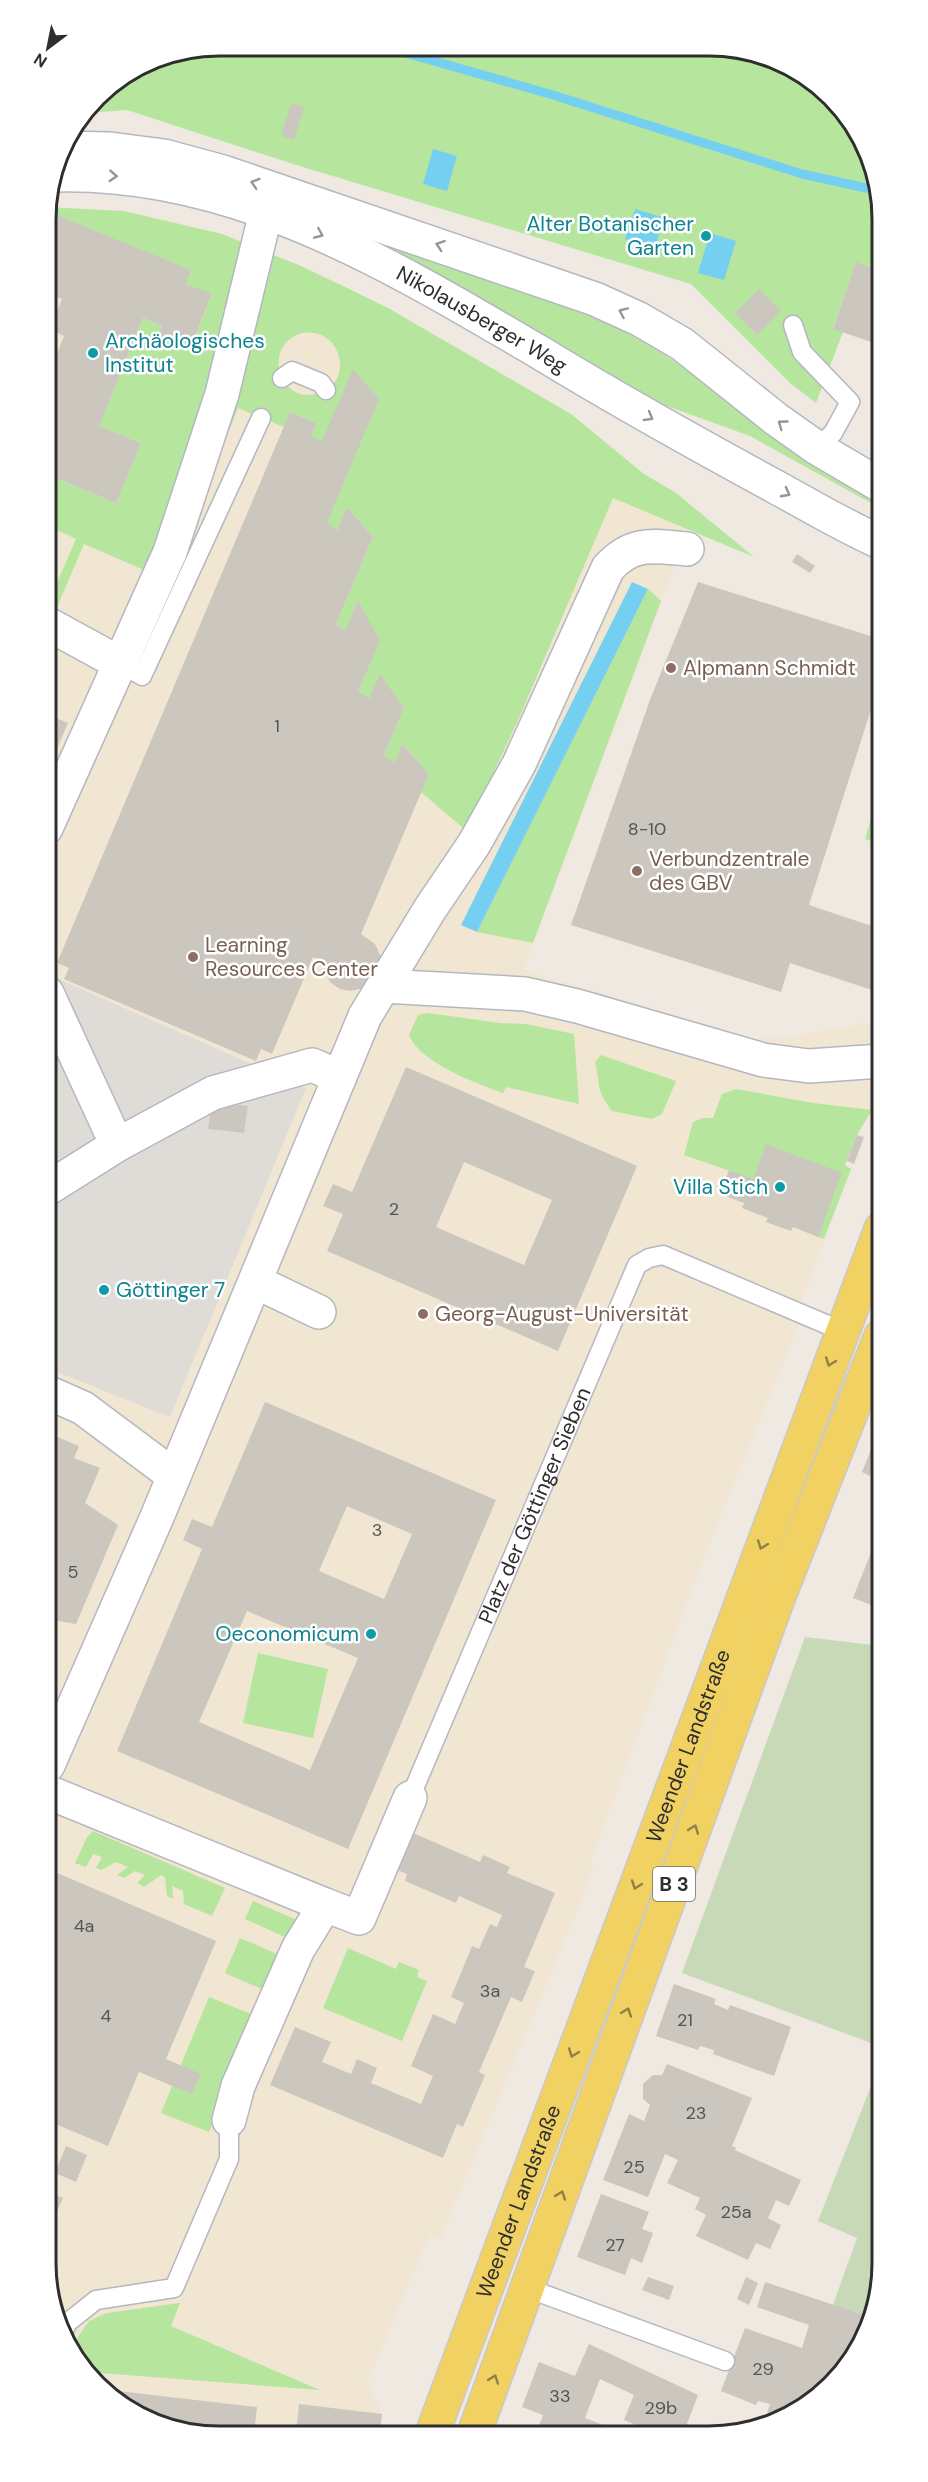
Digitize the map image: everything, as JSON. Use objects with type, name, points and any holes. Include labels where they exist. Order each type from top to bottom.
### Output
[{"type":"main road","name":"Weender Landstraße","points":[[435,2426],[872,1253]]},
{"type":"main road","name":"Weender Landstraße","points":[[477,2426],[777,1601],[872,1359]]},
{"type":"street","name":"Nikolausberger Weg","points":[[71,148],[110,149],[164,156],[223,172],[595,299],[639,319],[682,344],[776,419],[817,448],[872,480]]},
{"type":"street","name":"Nikolausberger Weg","points":[[62,175],[113,176],[161,182],[214,194],[266,212],[357,249],[698,445],[872,538]]},
{"type":"street","points":[[56,807],[170,552],[222,394],[266,212]]},
{"type":"street","points":[[55,1748],[174,1476],[365,1016],[430,909],[474,844],[519,764],[608,568],[619,556],[630,549],[656,546],[687,549]]},
{"type":"street","points":[[56,628],[121,664]]},
{"type":"street","points":[[384,986],[525,994],[577,1006],[763,1060],[809,1066],[872,1062]]},
{"type":"street","points":[[56,1013],[117,1144]]},
{"type":"street","points":[[56,1184],[117,1144],[213,1093],[312,1065],[340,1077]]},
{"type":"street","points":[[256,1282],[319,1312]]},
{"type":"street","points":[[55,1396],[83,1408],[174,1476]]},
{"type":"street","name":"Platz der Göttinger Sieben","points":[[55,1795],[359,1918],[410,1798]]},
{"type":"street","points":[[229,2120],[238,2086],[298,1949],[325,1905]]},
{"type":"lane","points":[[793,325],[802,352],[849,402],[834,433],[817,448]]},
{"type":"lane","points":[[282,378],[292,371],[321,383],[326,390]]},
{"type":"lane","points":[[121,664],[142,675],[261,418]]},
{"type":"lane","name":"Platz der Göttinger Sieben","points":[[410,1798],[637,1264],[663,1255],[842,1331]]},
{"type":"lane","points":[[67,2323],[96,2300],[174,2288],[229,2159],[229,2120]]},
{"type":"lane","points":[[527,2288],[725,2361]]},
{"type":"shaded area","name":"Georg-August-Universität","points":[[56,208],[123,211],[172,221],[222,234],[301,266],[388,308],[571,414],[644,474],[676,493],[693,509],[688,530],[523,970],[757,1039],[785,1038],[872,1024],[872,1110],[857,1135],[845,1165],[851,1169],[802,1299],[797,1329],[704,1557],[590,1863],[594,1866],[579,1906],[440,2239],[430,2234],[367,2383],[382,2414],[381,2426],[219,2426],[187,2423],[156,2414],[119,2393],[89,2363],[68,2326],[57,2284],[55,2263]]},
{"type":"shaded area","points":[[56,978],[306,1088],[170,1417],[55,1371]]},
{"type":"green space","name":"Alter Botanischer Garten","points":[[208,56],[709,56],[741,59],[781,72],[809,89],[839,119],[851,137],[860,156],[869,187],[872,208],[872,268],[856,263],[833,328],[843,332],[816,403],[790,383],[691,284],[293,164],[127,110],[95,112],[111,96],[137,77],[177,61]]},
{"type":"green space","points":[[56,208],[123,211],[222,234],[301,266],[388,308],[571,414],[644,474],[676,493],[754,557],[613,498],[519,718],[482,797],[463,828],[421,792],[429,774],[403,745],[394,763],[384,755],[404,708],[380,675],[369,698],[358,691],[379,641],[358,600],[345,631],[336,624],[373,537],[347,507],[337,530],[327,522],[322,441],[311,436],[316,423],[291,412],[284,427],[238,408],[180,554],[144,570],[84,544],[56,610],[56,585],[76,539],[56,530],[56,478],[116,503],[141,443],[99,426],[143,318],[162,326],[158,336],[190,349],[212,295],[186,284],[190,270],[56,215]],"holes":[[[302,333],[316,334],[327,339],[335,347],[339,358],[340,369],[336,380],[328,389],[316,394],[303,394],[292,390],[284,382],[280,371],[279,360],[282,349],[290,339]]]},
{"type":"green space","points":[[362,235],[574,310],[648,344],[872,495],[872,504],[750,436],[620,389]]},
{"type":"green space","points":[[648,589],[661,601],[533,943],[477,932]]},
{"type":"green space","points":[[871,819],[872,819],[872,841],[865,839]]},
{"type":"green space","points":[[428,1013],[500,1023],[526,1024],[574,1034],[579,1104],[506,1087],[503,1093],[464,1078],[436,1063],[415,1045],[409,1035],[418,1015]]},
{"type":"green space","points":[[601,1055],[676,1081],[662,1114],[652,1119],[612,1111],[599,1087],[595,1062]]},
{"type":"green space","points":[[736,1089],[813,1103],[872,1110],[857,1135],[845,1165],[851,1169],[824,1239],[818,1237],[753,1179],[684,1155],[693,1122],[703,1118],[713,1118],[722,1094]]},
{"type":"green space","points":[[805,1637],[872,1645],[872,2043],[682,1973]]},
{"type":"green space","points":[[258,1653],[328,1669],[313,1738],[243,1723]]},
{"type":"green space","points":[[93,1831],[225,1888],[212,1916],[184,1904],[183,1891],[172,1886],[173,1899],[167,1896],[165,1877],[161,1875],[144,1887],[137,1883],[145,1875],[135,1871],[124,1878],[117,1875],[128,1867],[116,1862],[101,1870],[96,1868],[102,1857],[93,1854],[86,1867],[75,1863],[87,1837]]},
{"type":"green space","points":[[253,1901],[297,1920],[289,1939],[245,1919]]},
{"type":"green space","points":[[240,1938],[277,1954],[262,1989],[225,1973]]},
{"type":"green space","points":[[348,1948],[396,1969],[399,1962],[419,1970],[417,1977],[427,1981],[402,2041],[323,2008]]},
{"type":"green space","points":[[209,1997],[256,2016],[209,2132],[161,2113]]},
{"type":"green space","points":[[872,2083],[872,2274],[864,2315],[833,2305],[857,2238],[818,2221]]},
{"type":"green space","points":[[180,2303],[171,2326],[320,2390],[98,2373],[75,2341],[89,2321],[107,2313]]},
{"type":"water","points":[[433,149],[457,156],[447,191],[423,184]]},
{"type":"water","points":[[635,209],[664,218],[655,248],[625,239]]},
{"type":"water","points":[[710,233],[736,241],[724,280],[698,273]]},
{"type":"water","points":[[632,582],[648,589],[477,932],[461,925]]},
{"type":"building","points":[[291,103],[304,107],[294,140],[281,136]]},
{"type":"building","name":"Archäologisches Institut","points":[[56,215],[191,270],[186,284],[212,294],[190,349],[158,336],[162,326],[143,318],[99,426],[141,443],[116,503],[56,478],[56,356],[64,336],[56,332],[56,314],[62,299],[56,296]]},
{"type":"building","points":[[856,262],[872,268],[872,342],[833,329]]},
{"type":"building","points":[[759,289],[781,311],[757,335],[735,313]]},
{"type":"building","points":[[353,369],[379,399],[327,522],[337,530],[347,507],[373,537],[336,624],[345,631],[358,600],[380,641],[358,691],[369,698],[380,674],[404,708],[384,755],[394,763],[402,744],[429,774],[361,934],[375,944],[381,957],[381,968],[365,988],[350,991],[340,989],[331,983],[325,974],[323,961],[313,957],[272,1054],[261,1049],[256,1061],[64,979],[69,968],[57,963],[290,412],[316,423],[311,436],[322,441]]},
{"type":"building","points":[[797,554],[815,566],[810,573],[792,562]]},
{"type":"building","points":[[698,582],[872,636],[872,706],[809,905],[872,926],[872,990],[790,963],[781,992],[571,925],[651,697]]},
{"type":"building","points":[[56,718],[68,723],[56,751]]},
{"type":"building","points":[[406,1067],[637,1166],[558,1351],[327,1251],[343,1214],[323,1206],[333,1184],[352,1192]],"holes":[[[464,1162],[552,1200],[524,1265],[436,1227]]]},
{"type":"building","points":[[212,1102],[248,1106],[244,1133],[208,1129]]},
{"type":"building","points":[[857,1135],[864,1137],[854,1164],[847,1161]]},
{"type":"building","name":"Villa Stich","points":[[766,1144],[842,1173],[818,1237],[793,1227],[791,1231],[766,1222],[768,1218],[742,1208],[744,1203],[720,1194],[729,1170],[753,1179]]},
{"type":"building","name":"Oeconomicum","points":[[265,1402],[496,1500],[348,1849],[117,1751],[202,1549],[183,1540],[192,1519],[212,1527]],"holes":[[[347,1506],[412,1534],[384,1599],[319,1571]],[[247,1611],[358,1658],[310,1770],[199,1722]]]},
{"type":"building","points":[[55,1436],[79,1446],[74,1458],[100,1468],[85,1503],[118,1525],[76,1624],[55,1620]]},
{"type":"building","points":[[872,1447],[870,1476],[862,1472]]},
{"type":"building","points":[[872,1550],[872,1605],[853,1598]]},
{"type":"building","points":[[406,1830],[480,1862],[483,1855],[510,1867],[507,1873],[555,1893],[524,1967],[535,1971],[522,2002],[511,1997],[479,2072],[485,2075],[463,2127],[457,2124],[443,2158],[270,2085],[295,2027],[331,2042],[322,2062],[351,2074],[357,2059],[377,2068],[371,2083],[421,2104],[433,2076],[411,2066],[433,2014],[455,2024],[464,2003],[451,1997],[472,1946],[479,1949],[490,1924],[497,1927],[502,1915],[459,1896],[456,1903],[405,1881],[407,1874],[390,1867]]},
{"type":"building","points":[[55,1872],[216,1941],[166,2059],[201,2074],[192,2094],[139,2072],[108,2146],[55,2124]]},
{"type":"building","points":[[674,1984],[716,1999],[714,2004],[728,2010],[730,2005],[791,2027],[774,2076],[713,2054],[714,2050],[700,2046],[698,2050],[656,2036]]},
{"type":"building","points":[[667,2064],[752,2098],[732,2146],[736,2148],[735,2150],[801,2180],[789,2206],[776,2200],[768,2218],[781,2225],[770,2249],[756,2243],[748,2260],[696,2236],[706,2215],[695,2209],[700,2198],[667,2183],[678,2160],[665,2154],[648,2197],[603,2180],[629,2114],[644,2121],[650,2105],[643,2099],[643,2084],[653,2075],[662,2075]]},
{"type":"building","points":[[66,2146],[87,2155],[76,2182],[55,2173]]},
{"type":"building","points":[[601,2194],[649,2212],[642,2229],[653,2233],[642,2263],[631,2258],[625,2275],[577,2257]]},
{"type":"building","points":[[55,2195],[63,2198],[55,2216]]},
{"type":"building","points":[[648,2277],[674,2286],[669,2300],[642,2290]]},
{"type":"building","points":[[746,2277],[758,2283],[749,2305],[737,2299]]},
{"type":"building","points":[[765,2282],[864,2315],[851,2345],[832,2371],[800,2399],[766,2416],[770,2404],[758,2401],[756,2405],[721,2391],[745,2328],[802,2348],[809,2325],[757,2307]]},
{"type":"building","points":[[589,2344],[698,2395],[686,2426],[638,2426],[624,2420],[634,2395],[600,2379],[585,2418],[606,2426],[539,2426],[543,2415],[522,2407],[539,2362],[575,2376]]},
{"type":"building","points":[[116,2391],[257,2407],[255,2426],[198,2425],[156,2414],[137,2405]]},
{"type":"building","points":[[299,2404],[382,2414],[381,2426],[297,2426]]},
{"type":"waterway","points":[[416,56],[553,95],[802,174],[869,189]]},
{"type":"place","name":"Alter Botanischer Garten","points":[[706,236]]},
{"type":"place","name":"Archäologisches Institut","points":[[93,353]]},
{"type":"place","name":"Alpmann Schmidt","points":[[671,668]]},
{"type":"place","name":"Verbundzentrale des GBV","points":[[637,871]]},
{"type":"place","name":"Learning Resources Center","points":[[193,957]]},
{"type":"place","name":"Villa Stich","points":[[780,1187]]},
{"type":"place","name":"Göttinger 7","points":[[104,1290]]},
{"type":"place","name":"Georg-August-Universität","points":[[423,1314]]},
{"type":"place","name":"Oeconomicum","points":[[371,1634]]}]
